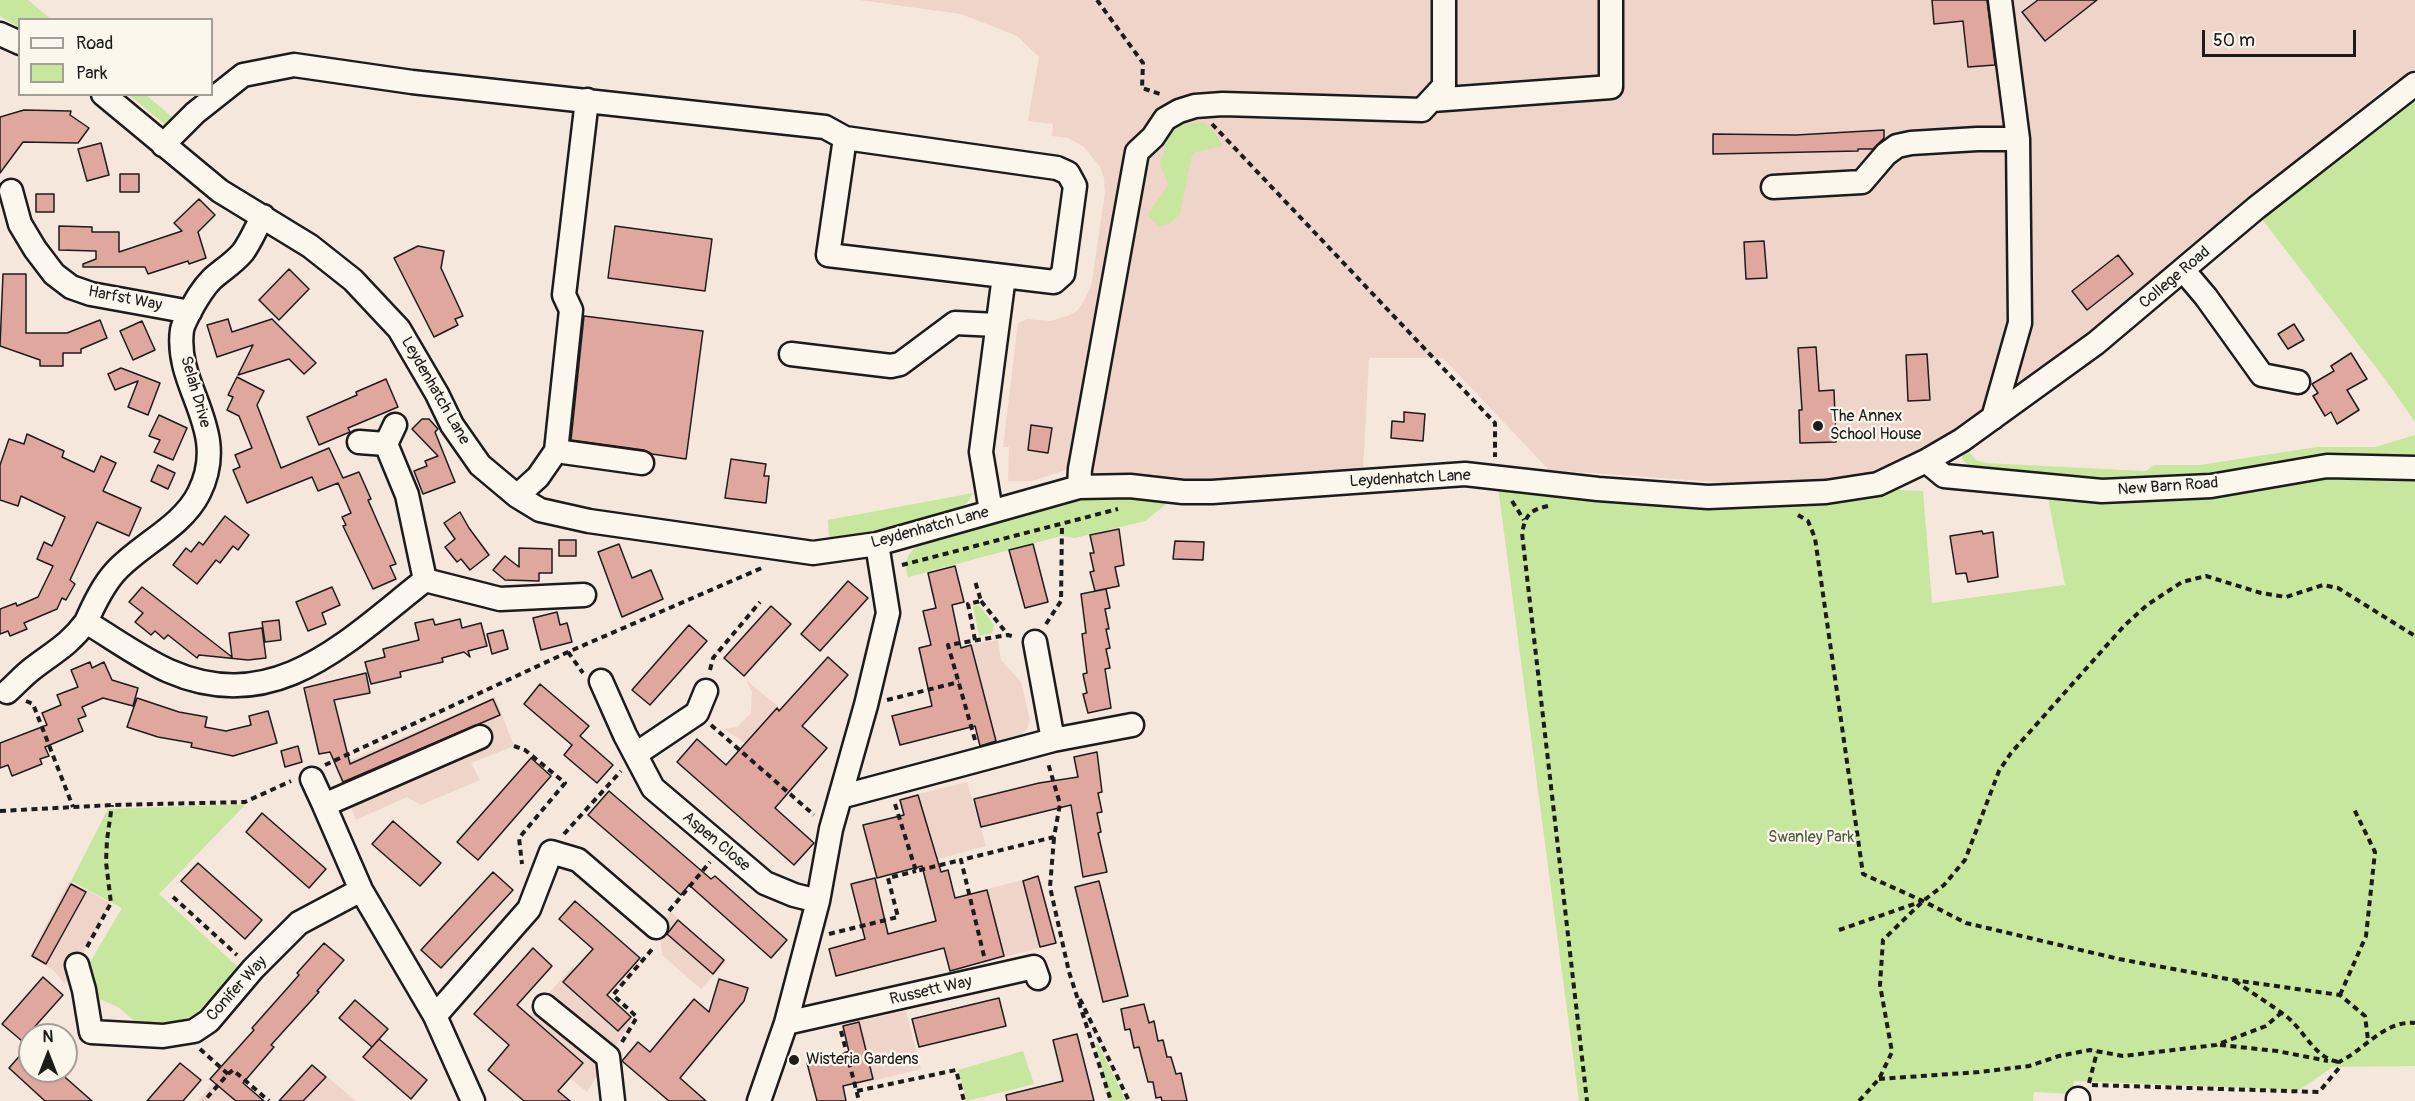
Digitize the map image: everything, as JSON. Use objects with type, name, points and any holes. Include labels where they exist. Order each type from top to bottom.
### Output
[{"type":"street","points":[[1079,487],[1080,470],[1137,152],[1153,137],[1165,119],[1195,106],[1223,104],[1422,110],[1444,86],[1444,0]]},
{"type":"street","points":[[1432,100],[1611,87],[1611,0]]},
{"type":"street","points":[[1993,418],[2020,323],[2018,139],[2000,0]]},
{"type":"street","points":[[0,34],[18,42]]},
{"type":"street","points":[[163,145],[195,113],[243,75],[294,65],[412,82],[825,127],[845,138],[1057,168],[1068,173],[1075,186],[1063,274],[1054,282],[828,255],[845,138]]},
{"type":"street","name":"College Road","points":[[1926,461],[1993,418],[2096,343],[2256,208],[2415,84]]},
{"type":"street","name":"Leydenhatch Lane","points":[[105,96],[220,191],[310,246],[353,280],[399,329],[452,424],[480,465],[517,496],[540,510],[589,521],[813,553],[877,544],[1079,487],[1130,486],[1183,492],[1212,492],[1465,474],[1598,489],[1708,496],[1826,492],[1878,484],[1926,461]]},
{"type":"street","points":[[517,496],[538,477],[556,451],[571,310],[564,295],[587,100]]},
{"type":"street","points":[[1773,187],[1862,182],[1891,149],[1911,143],[2018,139]]},
{"type":"street","name":"Harfst Way","points":[[11,191],[10,226],[54,274],[70,287],[91,294],[190,312]]},
{"type":"street","name":"Selah Drive","points":[[6,686],[58,652],[76,635],[116,571],[189,508],[199,494],[209,460],[209,442],[205,420],[188,375],[183,349],[183,328],[200,293],[243,252],[263,216]]},
{"type":"street","points":[[2184,271],[2206,297],[2262,375],[2298,382]]},
{"type":"street","points":[[991,511],[981,452],[1004,276]]},
{"type":"street","points":[[791,354],[891,366],[900,364],[955,323],[997,326]]},
{"type":"street","points":[[359,442],[390,434],[407,495],[424,580]]},
{"type":"street","points":[[556,451],[642,463]]},
{"type":"street","name":"New Barn Road","points":[[1926,461],[1944,476],[2102,491],[2211,486],[2327,466],[2415,468]]},
{"type":"street","points":[[759,1101],[786,1023],[818,901],[831,829],[866,705],[888,614],[877,544]]},
{"type":"street","points":[[86,622],[169,671],[200,681],[233,686],[260,683],[301,671],[326,657],[424,580]]},
{"type":"street","points":[[424,580],[500,599],[584,595]]},
{"type":"street","points":[[1035,642],[1048,742]]},
{"type":"street","name":"Aspen Close","points":[[601,681],[625,735],[653,788],[765,883],[794,895],[818,901]]},
{"type":"street","points":[[636,754],[697,713],[706,691]]},
{"type":"street","points":[[840,797],[1048,742],[1132,724]]},
{"type":"street","points":[[324,806],[480,736]]},
{"type":"street","points":[[309,775],[361,890],[435,1016],[473,1101]]},
{"type":"street","points":[[435,1016],[529,909],[551,852],[578,860],[665,915]]},
{"type":"street","name":"Conifer Way","points":[[77,965],[91,1032],[163,1036],[184,1034],[194,1031],[209,1021],[253,969],[299,923],[361,890]]},
{"type":"street","name":"Russett Way","points":[[786,1023],[1034,967],[1038,978]]},
{"type":"street","points":[[545,1006],[608,1061],[613,1101]]},
{"type":"path","points":[[1097,0],[1143,63],[1142,88],[1164,96]]},
{"type":"path","points":[[1195,106],[1495,423],[1495,477]]},
{"type":"path","points":[[1550,505],[1533,509],[1524,520],[1522,533],[1587,1101]]},
{"type":"path","points":[[880,568],[904,564],[1124,507]]},
{"type":"path","points":[[1788,515],[1800,515],[1808,520],[1815,538],[1863,874],[1966,923],[2119,959],[2233,980],[2340,995],[2364,1016],[2368,1040]]},
{"type":"path","points":[[981,760],[948,645],[1008,635],[1035,642],[1061,601],[1062,524]]},
{"type":"path","points":[[0,811],[111,805],[245,802],[309,775],[568,651],[766,567]]},
{"type":"path","points":[[1859,1101],[1879,1079],[1892,1052],[1880,985],[1883,940],[1923,901],[1944,885],[1965,860],[1999,771],[2011,753],[2124,626],[2147,604],[2182,582],[2206,576],[2261,593],[2286,597],[2323,585],[2338,588],[2415,636]]},
{"type":"path","points":[[975,581],[981,601],[1008,635]]},
{"type":"path","points":[[975,639],[968,604],[981,601]]},
{"type":"path","points":[[706,691],[713,658],[760,602]]},
{"type":"path","points":[[866,705],[959,682]]},
{"type":"path","points":[[6,686],[33,704],[73,807]]},
{"type":"path","points":[[697,713],[831,829]]},
{"type":"path","points":[[1048,742],[1060,804],[1054,837],[1050,887],[1069,972],[1111,1101]]},
{"type":"path","points":[[514,746],[525,750],[565,783],[519,838],[524,874]]},
{"type":"path","points":[[551,852],[572,824],[636,754]]},
{"type":"path","points":[[889,785],[916,871]]},
{"type":"path","points":[[77,965],[111,903],[106,862],[111,805]]},
{"type":"path","points":[[2340,995],[2366,936],[2375,852],[2354,809]]},
{"type":"path","points":[[807,940],[898,916],[888,878],[1054,837]]},
{"type":"path","points":[[608,1061],[637,1017],[613,995],[653,950],[665,915],[722,848]]},
{"type":"path","points":[[961,860],[990,978]]},
{"type":"path","points":[[173,897],[253,969]]},
{"type":"path","points":[[1839,930],[1923,901]]},
{"type":"path","points":[[1038,978],[1069,972]]},
{"type":"path","points":[[1069,972],[1085,1012],[1129,1101]]},
{"type":"path","points":[[2233,980],[2281,1013],[2330,1061]]},
{"type":"path","points":[[836,1013],[859,1101]]},
{"type":"path","points":[[2216,1045],[2266,1026],[2281,1013]]},
{"type":"path","points":[[1879,1079],[2029,1066],[2059,1056],[2090,1050],[2123,1056],[2216,1045],[2277,1051],[2339,1062],[2352,1056],[2368,1040],[2404,1022],[2415,1023]]},
{"type":"path","points":[[184,1034],[228,1074]]},
{"type":"path","points":[[2097,1052],[2082,1095],[2319,1092],[2339,1068],[2339,1062]]},
{"type":"path","points":[[204,1101],[233,1070],[269,1101]]},
{"type":"path","points":[[857,1091],[956,1070],[964,1101]]},
{"type":"shaded area","points":[[859,0],[2415,0],[2415,68],[2383,90],[2258,192],[2080,344],[1952,437],[1869,475],[1745,484],[1549,470],[1443,358],[1369,358],[1363,472],[1208,486],[1153,482],[1068,469],[1032,481],[1008,481],[1009,447],[1003,447],[1018,323],[1027,319],[1051,321],[1067,316],[1077,311],[1084,301],[1091,286],[1105,193],[1104,178],[1100,167],[1084,147],[1068,138],[1052,136],[1053,124],[1028,121],[1039,57],[1017,36],[961,14]]},
{"type":"shaded area","points":[[998,640],[1001,660],[1021,682],[1030,720],[1027,729],[1019,736],[980,747],[955,647]]},
{"type":"shaded area","points":[[746,680],[793,719],[761,757],[724,729],[737,727],[751,713],[752,692]]},
{"type":"shaded area","points":[[495,697],[514,746],[471,763],[480,780],[421,805],[407,797],[356,820],[335,767]]},
{"type":"shaded area","points":[[967,782],[986,846],[917,865],[899,799]]},
{"type":"shaded area","points":[[1038,876],[1056,944],[988,961],[971,893]]},
{"type":"shaded area","points":[[69,881],[111,903],[65,984],[53,970],[30,956]]},
{"type":"shaded area","points":[[670,911],[726,962],[701,989],[662,955],[660,932]]},
{"type":"shaded area","points":[[573,966],[633,1018],[587,1092],[514,1033]]},
{"type":"shaded area","points":[[906,1011],[921,1069],[857,1085],[841,1025]]},
{"type":"shaded area","points":[[312,1064],[356,1101],[279,1101]]},
{"type":"shaded area","points":[[225,1069],[265,1101],[198,1101]]},
{"type":"green space","points":[[0,0],[28,0],[50,18],[18,18],[18,26],[0,16]]},
{"type":"green space","points":[[2415,87],[2415,422],[2385,379],[2258,214]]},
{"type":"green space","points":[[130,96],[147,96],[177,121],[168,127]]},
{"type":"green space","points":[[1205,123],[1214,131],[1223,146],[1195,152],[1192,155],[1180,214],[1169,224],[1159,226],[1149,217],[1149,212],[1168,186],[1160,162],[1168,138],[1181,126]]},
{"type":"green space","points":[[2415,435],[2415,459],[2187,484],[2114,482],[1972,468],[1962,459],[1964,449],[1976,440],[1969,452],[1976,460],[1985,463],[2146,471],[2154,465],[2200,465],[2317,447],[2375,447]]},
{"type":"green space","name":"Swanley Park","points":[[2296,476],[2415,476],[2415,1066],[2333,1067],[2299,1090],[2074,1081],[2072,1094],[2034,1092],[2033,1101],[1579,1101],[1498,487],[1525,487],[1646,504],[1793,506],[1881,489],[1923,491],[1932,603],[2065,585],[2047,493]]},
{"type":"green space","points":[[973,493],[967,503],[949,516],[851,539],[829,540],[828,520]]},
{"type":"green space","points":[[1176,496],[1145,521],[1075,538],[1061,536],[908,577],[907,559],[925,538],[1072,497]]},
{"type":"green space","points":[[979,605],[994,625],[992,633],[979,636],[973,606]]},
{"type":"green space","points":[[246,804],[159,894],[239,968],[199,1011],[190,1017],[172,1022],[136,1022],[118,1007],[97,998],[86,969],[122,908],[71,881],[108,809]]},
{"type":"green space","points":[[1096,1044],[1098,1044],[1126,1101],[1109,1101]]},
{"type":"green space","points":[[1023,1051],[1034,1084],[967,1101],[958,1070]]},
{"type":"building","points":[[1932,0],[1987,0],[1995,65],[1968,67],[1963,21],[1934,24]]},
{"type":"building","points":[[2038,0],[2097,0],[2045,41],[2022,12]]},
{"type":"building","points":[[24,110],[71,111],[70,115],[89,128],[78,143],[23,142],[0,173],[0,117]]},
{"type":"building","points":[[1884,130],[1884,138],[1873,149],[1713,154],[1713,134],[1796,135]]},
{"type":"building","points":[[101,143],[109,175],[87,181],[78,149]]},
{"type":"building","points":[[120,174],[139,174],[139,192],[120,192]]},
{"type":"building","points":[[36,194],[54,194],[54,212],[36,212]]},
{"type":"building","points":[[199,199],[215,215],[198,232],[206,258],[189,264],[188,261],[148,274],[145,267],[83,267],[83,264],[96,259],[96,251],[59,250],[59,226],[92,227],[92,232],[119,232],[119,252],[182,231],[174,223]]},
{"type":"building","points":[[615,226],[712,239],[705,291],[608,278]]},
{"type":"building","points":[[1764,241],[1767,278],[1746,279],[1744,242]]},
{"type":"building","points":[[418,246],[444,251],[441,268],[463,316],[455,319],[458,325],[434,337],[394,258]]},
{"type":"building","points":[[2118,255],[2133,274],[2087,310],[2072,291]]},
{"type":"building","points":[[289,269],[309,289],[279,320],[259,300]]},
{"type":"building","points":[[3,274],[26,274],[26,333],[67,333],[100,320],[107,338],[81,349],[81,353],[63,353],[63,366],[40,366],[40,360],[0,346]]},
{"type":"building","points":[[584,316],[703,331],[686,459],[652,454],[644,450],[571,440]]},
{"type":"building","points":[[228,319],[232,332],[272,319],[316,363],[304,374],[289,359],[238,375],[253,345],[217,357],[207,325]]},
{"type":"building","points":[[142,321],[155,350],[133,360],[120,331]]},
{"type":"building","points":[[2294,324],[2304,340],[2288,349],[2278,334]]},
{"type":"building","points":[[1816,347],[1819,391],[1834,390],[1836,442],[1800,443],[1799,410],[1802,410],[1798,348]]},
{"type":"building","points":[[2351,353],[2367,379],[2347,390],[2359,410],[2337,424],[2331,412],[2325,416],[2313,396],[2318,393],[2312,384],[2334,371],[2331,366]]},
{"type":"building","points":[[1927,354],[1930,400],[1908,401],[1906,355]]},
{"type":"building","points":[[121,368],[160,383],[148,415],[128,407],[138,381],[115,390],[108,374]]},
{"type":"building","points":[[237,377],[264,391],[257,405],[281,468],[329,448],[343,478],[359,472],[371,499],[368,500],[396,564],[390,566],[396,579],[373,589],[343,526],[346,525],[342,517],[351,513],[338,483],[318,491],[312,477],[247,503],[233,470],[240,467],[235,455],[252,448],[239,416],[227,410],[233,397],[228,395]]},
{"type":"building","points":[[386,379],[398,407],[348,428],[350,432],[319,445],[307,417],[357,395],[356,392]]},
{"type":"building","points":[[1404,412],[1425,414],[1423,441],[1391,438],[1392,421],[1404,422]]},
{"type":"building","points":[[159,415],[187,428],[173,460],[154,452],[160,440],[149,436]]},
{"type":"building","points":[[422,419],[429,419],[438,429],[435,432],[455,482],[423,494],[414,471],[427,466],[425,461],[438,456],[412,429]]},
{"type":"building","points":[[1031,425],[1052,428],[1048,453],[1028,450]]},
{"type":"building","points":[[27,434],[64,451],[62,457],[94,472],[101,456],[116,463],[103,491],[141,508],[129,536],[97,522],[70,580],[75,584],[66,600],[62,598],[57,609],[24,623],[27,629],[10,636],[8,631],[0,634],[0,609],[16,603],[17,606],[38,597],[53,566],[37,559],[44,542],[52,546],[65,517],[21,496],[18,506],[0,500],[0,465],[9,439],[24,444]]},
{"type":"building","points":[[731,459],[766,464],[764,476],[769,476],[766,503],[725,498]]},
{"type":"building","points":[[158,465],[175,473],[168,489],[151,481]]},
{"type":"building","points":[[460,512],[489,555],[470,570],[461,559],[457,562],[445,547],[455,539],[444,523]]},
{"type":"building","points":[[225,516],[249,535],[238,550],[233,546],[220,563],[216,560],[197,584],[173,565],[186,548],[191,552],[199,542],[203,545]]},
{"type":"building","points":[[1119,529],[1124,565],[1115,567],[1119,586],[1095,591],[1090,572],[1094,571],[1090,553],[1094,553],[1090,535]]},
{"type":"building","points":[[1982,531],[1983,534],[1993,532],[1998,577],[1968,582],[1966,573],[1956,574],[1950,536]]},
{"type":"building","points":[[559,540],[576,540],[576,556],[559,556]]},
{"type":"building","points":[[1175,541],[1204,542],[1203,560],[1173,559]]},
{"type":"building","points":[[619,544],[632,578],[651,570],[663,599],[622,617],[598,552]]},
{"type":"building","points":[[1033,544],[1048,602],[1025,608],[1009,550]]},
{"type":"building","points":[[519,548],[552,549],[552,573],[539,573],[539,581],[505,580],[493,570],[505,556],[519,567]]},
{"type":"building","points":[[955,566],[964,602],[952,605],[961,648],[971,645],[996,741],[980,746],[975,726],[900,745],[892,716],[932,706],[919,648],[931,645],[923,611],[936,608],[928,573]]},
{"type":"building","points":[[848,581],[868,598],[820,651],[801,634]]},
{"type":"building","points":[[142,587],[232,657],[229,633],[262,628],[266,658],[248,660],[199,655],[197,658],[168,635],[164,639],[155,631],[151,635],[135,622],[143,613],[129,602]]},
{"type":"building","points":[[332,587],[340,605],[322,613],[326,624],[308,631],[296,602]]},
{"type":"building","points":[[1106,589],[1110,608],[1105,609],[1109,629],[1106,629],[1110,648],[1106,649],[1110,668],[1105,669],[1111,708],[1088,713],[1083,694],[1087,693],[1083,674],[1087,673],[1082,634],[1086,633],[1081,594]]},
{"type":"building","points":[[771,606],[791,624],[744,676],[724,658]]},
{"type":"building","points":[[557,612],[560,625],[567,623],[572,642],[541,650],[533,618]]},
{"type":"building","points":[[433,619],[435,625],[460,619],[462,628],[481,623],[487,646],[468,651],[470,657],[464,652],[442,658],[443,662],[400,672],[401,677],[371,684],[365,662],[385,657],[383,649],[419,640],[415,623]]},
{"type":"building","points":[[279,620],[281,640],[265,642],[262,622]]},
{"type":"building","points":[[689,625],[707,641],[650,705],[632,690]]},
{"type":"building","points":[[503,630],[508,649],[492,654],[487,634]]},
{"type":"building","points":[[828,657],[848,675],[802,726],[827,748],[775,808],[814,843],[794,865],[677,762],[697,739],[726,765],[777,708],[779,711]]},
{"type":"building","points":[[90,662],[92,668],[104,662],[112,680],[138,688],[133,706],[103,698],[82,707],[86,716],[78,719],[83,731],[45,747],[49,756],[40,759],[42,764],[12,776],[8,765],[0,768],[0,743],[47,725],[42,713],[61,705],[57,695],[78,687],[71,670]]},
{"type":"building","points":[[366,673],[370,693],[334,700],[350,764],[493,699],[500,715],[343,782],[330,752],[319,754],[304,688]]},
{"type":"building","points":[[540,684],[589,726],[580,736],[613,765],[597,783],[564,755],[572,745],[524,704]]},
{"type":"building","points":[[137,698],[179,712],[207,717],[205,727],[226,731],[251,725],[249,716],[268,711],[277,743],[233,756],[191,747],[192,743],[158,737],[127,727]]},
{"type":"building","points":[[298,746],[302,762],[285,767],[281,751]]},
{"type":"building","points":[[1097,752],[1102,792],[1098,793],[1102,812],[1097,813],[1101,832],[1098,833],[1107,872],[1083,877],[1071,805],[981,827],[974,799],[1039,783],[1078,777],[1074,757]]},
{"type":"building","points":[[531,758],[551,776],[478,860],[457,842]]},
{"type":"building","points":[[609,791],[711,879],[715,876],[787,940],[771,958],[689,885],[681,895],[588,815]]},
{"type":"building","points":[[918,795],[941,872],[948,870],[955,898],[987,890],[1004,956],[950,971],[944,948],[836,976],[829,949],[865,939],[851,884],[875,878],[888,934],[936,921],[922,866],[877,878],[863,825],[904,815],[900,800]]},
{"type":"building","points":[[262,813],[326,869],[309,888],[246,832]]},
{"type":"building","points":[[393,821],[441,863],[420,886],[372,844]]},
{"type":"building","points":[[198,863],[262,920],[245,939],[181,881]]},
{"type":"building","points":[[493,872],[513,890],[441,968],[421,950]]},
{"type":"building","points":[[1038,876],[1056,943],[1040,947],[1023,881]]},
{"type":"building","points":[[1099,881],[1128,996],[1103,1002],[1075,887]]},
{"type":"building","points":[[71,884],[86,892],[46,964],[32,956]]},
{"type":"building","points":[[575,901],[640,958],[607,995],[631,1017],[618,1031],[563,982],[593,949],[559,919]]},
{"type":"building","points":[[678,920],[724,960],[713,974],[667,934]]},
{"type":"building","points":[[324,943],[344,960],[317,991],[319,992],[271,1045],[274,1047],[243,1083],[264,1101],[236,1101],[210,1079],[254,1030],[252,1028]]},
{"type":"building","points":[[533,948],[552,966],[517,1005],[583,1063],[558,1091],[570,1101],[524,1101],[488,1070],[509,1045],[474,1014]]},
{"type":"building","points":[[43,977],[63,995],[38,1023],[18,1023],[18,1038],[2,1024]]},
{"type":"building","points":[[719,979],[748,988],[744,1001],[680,1078],[706,1101],[669,1101],[622,1061],[638,1042],[650,1052],[694,999],[709,1012]]},
{"type":"building","points":[[999,998],[1006,1026],[919,1047],[912,1019]]},
{"type":"building","points":[[355,1000],[388,1029],[372,1047],[339,1018]]},
{"type":"building","points":[[1144,1004],[1149,1023],[1154,1021],[1158,1041],[1163,1040],[1167,1057],[1171,1057],[1176,1074],[1181,1073],[1187,1101],[1162,1101],[1161,1097],[1156,1098],[1153,1082],[1148,1082],[1139,1047],[1134,1048],[1130,1029],[1125,1030],[1121,1009]]},
{"type":"building","points":[[859,1022],[873,1079],[843,1086],[846,1101],[817,1101],[807,1063],[849,1052],[843,1026]]},
{"type":"building","points":[[1077,1034],[1094,1101],[1007,1101],[1006,1095],[1063,1081],[1053,1040]]},
{"type":"building","points":[[379,1039],[427,1080],[411,1099],[363,1057]]},
{"type":"building","points":[[18,1058],[18,1076],[9,1068]]},
{"type":"building","points":[[180,1063],[201,1080],[183,1101],[147,1101]]},
{"type":"building","points":[[312,1065],[326,1077],[303,1101],[279,1101]]},
{"type":"building","points":[[25,1083],[72,1083],[92,1101],[45,1101]]},
{"type":"place","name":"The Annex School House","points":[[1818,426]]},
{"type":"place","name":"Wisteria Gardens","points":[[794,1060]]}]
